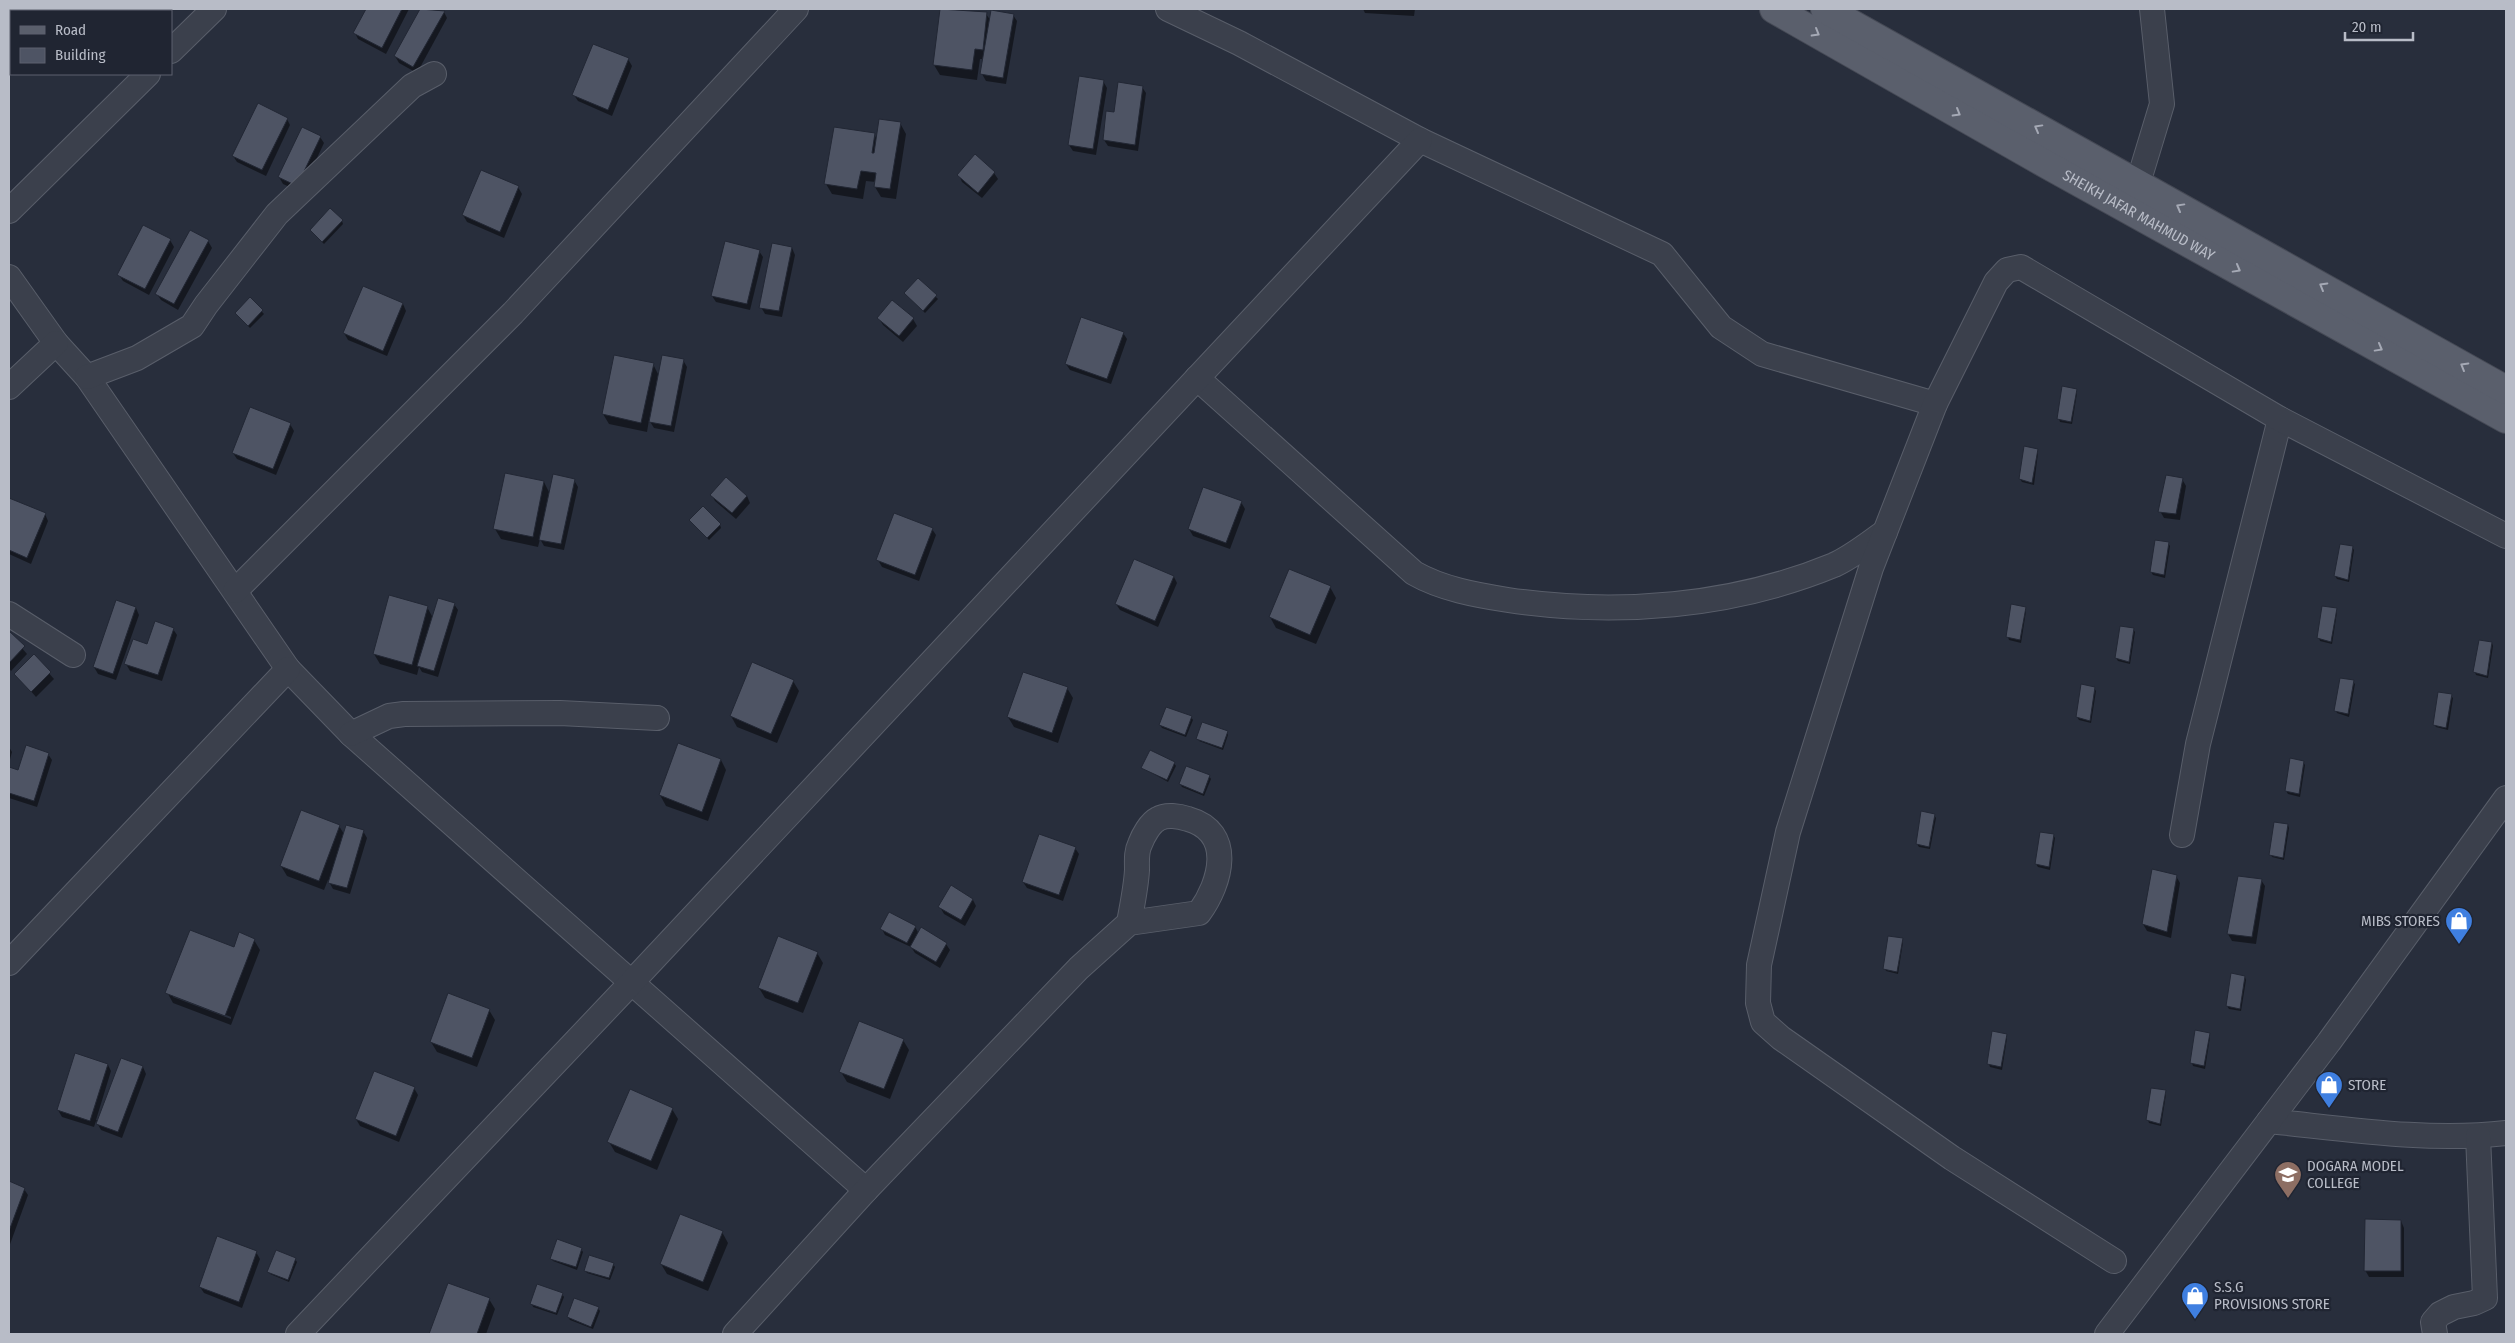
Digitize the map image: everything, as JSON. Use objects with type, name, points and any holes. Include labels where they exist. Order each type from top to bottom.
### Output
[{"type":"main road","name":"SHEIKH JAFAR MAHMUD WAY","points":[[1774,9],[2048,165],[2506,419]]},
{"type":"main road","name":"SHEIKH JAFAR MAHMUD WAY","points":[[1825,9],[2506,390]]},
{"type":"street","points":[[172,50],[214,9]]},
{"type":"street","points":[[235,590],[513,312],[796,9]]},
{"type":"street","points":[[1168,9],[1239,43],[1420,140],[1662,254],[1721,328],[1762,354],[1935,404]]},
{"type":"street","points":[[2138,184],[2162,104],[2152,9]]},
{"type":"street","points":[[87,377],[137,358],[192,326],[277,214],[412,86],[434,74]]},
{"type":"street","points":[[9,211],[147,75]]},
{"type":"street","points":[[298,1334],[632,982],[1420,140]]},
{"type":"street","points":[[2114,1261],[1952,1158],[1781,1038],[1763,1022],[1758,1003],[1759,965],[1788,832],[1871,568],[1935,404],[1996,282],[2007,270],[2021,266],[2280,419],[2506,536]]},
{"type":"street","points":[[9,277],[56,343],[87,377],[288,669],[351,734],[866,1190]]},
{"type":"street","points":[[9,387],[56,343]]},
{"type":"street","points":[[1196,378],[1414,574],[1429,582],[1483,596],[1550,606],[1615,609],[1701,601],[1750,592],[1836,564],[1885,532]]},
{"type":"street","points":[[2182,834],[2198,744],[2280,419]]},
{"type":"street","points":[[9,614],[73,656]]},
{"type":"street","points":[[9,963],[288,669]]},
{"type":"street","points":[[351,734],[389,716],[404,714],[560,713],[656,718]]},
{"type":"street","points":[[2107,1334],[2329,1042],[2506,798]]},
{"type":"street","points":[[735,1334],[866,1190],[1079,968],[1129,923],[1200,913],[1212,896],[1220,863],[1218,842],[1212,832],[1197,821],[1180,816],[1157,819],[1151,825],[1139,845],[1129,923]]},
{"type":"street","points":[[2269,1121],[2384,1133],[2478,1136],[2506,1133]]},
{"type":"street","points":[[2435,1334],[2433,1322],[2440,1314],[2485,1298],[2478,1136]]},
{"type":"building","points":[[366,9],[402,9],[382,48],[353,33]]},
{"type":"building","points":[[420,9],[445,11],[413,67],[394,56]]},
{"type":"building","points":[[940,9],[987,12],[983,50],[975,49],[972,70],[933,65]]},
{"type":"building","points":[[991,10],[1014,14],[1003,78],[980,74]]},
{"type":"building","points":[[593,44],[629,58],[608,110],[572,95]]},
{"type":"building","points":[[1079,76],[1104,80],[1093,149],[1068,145]]},
{"type":"building","points":[[1118,82],[1143,86],[1135,145],[1103,140],[1106,111],[1114,112]]},
{"type":"building","points":[[258,103],[288,118],[262,170],[232,156]]},
{"type":"building","points":[[879,119],[901,122],[890,189],[874,187],[876,173],[861,171],[857,189],[824,184],[834,127],[875,133],[872,153],[874,153]]},
{"type":"building","points":[[302,127],[321,136],[297,186],[278,177]]},
{"type":"building","points":[[975,154],[995,172],[978,193],[957,175]]},
{"type":"building","points":[[481,170],[519,186],[500,232],[462,215]]},
{"type":"building","points":[[330,208],[343,220],[322,242],[310,230]]},
{"type":"building","points":[[143,225],[171,239],[145,289],[117,275]]},
{"type":"building","points":[[190,230],[209,240],[174,304],[155,294]]},
{"type":"building","points":[[725,241],[760,250],[747,304],[711,296]]},
{"type":"building","points":[[772,243],[792,247],[779,311],[759,308]]},
{"type":"building","points":[[918,278],[937,295],[923,311],[904,293]]},
{"type":"building","points":[[363,286],[403,303],[383,351],[343,333]]},
{"type":"building","points":[[250,297],[263,310],[248,326],[235,313]]},
{"type":"building","points":[[892,300],[914,318],[899,336],[877,318]]},
{"type":"building","points":[[1081,317],[1124,332],[1107,379],[1065,364]]},
{"type":"building","points":[[614,355],[654,363],[641,423],[602,414]]},
{"type":"building","points":[[662,355],[684,359],[671,426],[649,422]]},
{"type":"building","points":[[2062,386],[2077,389],[2071,422],[2057,419]]},
{"type":"building","points":[[250,407],[291,423],[273,469],[232,453]]},
{"type":"building","points":[[2024,446],[2038,449],[2032,483],[2019,479]]},
{"type":"building","points":[[505,473],[544,481],[533,537],[493,529]]},
{"type":"building","points":[[553,474],[575,479],[561,544],[539,540]]},
{"type":"building","points":[[2166,475],[2183,478],[2176,514],[2158,512]]},
{"type":"building","points":[[726,477],[747,496],[732,513],[710,495]]},
{"type":"building","points":[[1203,487],[1242,501],[1226,543],[1188,529]]},
{"type":"building","points":[[9,498],[46,513],[27,558],[9,550]]},
{"type":"building","points":[[703,506],[721,524],[707,538],[689,520]]},
{"type":"building","points":[[894,513],[933,528],[915,575],[876,560]]},
{"type":"building","points":[[2155,540],[2169,542],[2164,575],[2150,572]]},
{"type":"building","points":[[2340,544],[2353,546],[2348,580],[2334,576]]},
{"type":"building","points":[[1134,559],[1174,576],[1155,621],[1115,604]]},
{"type":"building","points":[[1289,569],[1331,586],[1310,635],[1269,617]]},
{"type":"building","points":[[389,595],[428,606],[412,665],[373,654]]},
{"type":"building","points":[[438,598],[455,603],[434,671],[417,666]]},
{"type":"building","points":[[116,600],[136,607],[113,674],[93,667]]},
{"type":"building","points":[[2011,604],[2026,607],[2020,640],[2006,637]]},
{"type":"building","points":[[2322,606],[2337,608],[2331,642],[2317,638]]},
{"type":"building","points":[[155,621],[174,628],[158,675],[124,664],[133,639],[147,644]]},
{"type":"building","points":[[2120,626],[2134,628],[2129,662],[2115,658]]},
{"type":"building","points":[[9,631],[25,646],[9,663]]},
{"type":"building","points":[[2479,640],[2492,642],[2487,676],[2473,672]]},
{"type":"building","points":[[34,654],[51,672],[31,692],[14,674]]},
{"type":"building","points":[[752,662],[794,680],[771,734],[730,716]]},
{"type":"building","points":[[1023,672],[1068,687],[1052,733],[1007,717]]},
{"type":"building","points":[[2340,678],[2354,680],[2348,714],[2334,711]]},
{"type":"building","points":[[2081,684],[2095,687],[2090,721],[2076,717]]},
{"type":"building","points":[[2438,692],[2452,694],[2446,728],[2433,725]]},
{"type":"building","points":[[1166,707],[1192,716],[1185,735],[1159,725]]},
{"type":"building","points":[[1202,722],[1228,731],[1222,748],[1196,739]]},
{"type":"building","points":[[678,743],[721,759],[702,812],[659,795]]},
{"type":"building","points":[[26,745],[49,753],[34,801],[9,793],[9,767],[18,770]]},
{"type":"building","points":[[1150,750],[1175,762],[1167,780],[1141,768]]},
{"type":"building","points":[[2290,758],[2304,761],[2299,794],[2285,791]]},
{"type":"building","points":[[1186,766],[1210,775],[1203,794],[1179,784]]},
{"type":"building","points":[[301,810],[340,825],[319,881],[280,866]]},
{"type":"building","points":[[1921,811],[1935,814],[1929,847],[1916,844]]},
{"type":"building","points":[[2274,822],[2288,824],[2283,858],[2269,855]]},
{"type":"building","points":[[346,825],[364,830],[347,888],[328,883]]},
{"type":"building","points":[[2040,832],[2054,834],[2049,867],[2035,864]]},
{"type":"building","points":[[1039,834],[1076,847],[1059,895],[1022,882]]},
{"type":"building","points":[[2152,869],[2177,875],[2167,932],[2142,924]]},
{"type":"building","points":[[2238,876],[2262,879],[2252,937],[2227,934]]},
{"type":"building","points":[[951,885],[973,899],[961,920],[938,907]]},
{"type":"building","points":[[889,912],[916,926],[907,943],[880,929]]},
{"type":"building","points":[[921,927],[947,943],[936,962],[910,947]]},
{"type":"building","points":[[190,930],[234,947],[239,932],[255,939],[225,1016],[165,993]]},
{"type":"building","points":[[778,936],[818,952],[798,1003],[758,988]]},
{"type":"building","points":[[1888,936],[1903,938],[1897,972],[1883,969]]},
{"type":"building","points":[[2231,973],[2245,976],[2240,1009],[2226,1006]]},
{"type":"building","points":[[448,993],[490,1009],[472,1058],[430,1042]]},
{"type":"building","points":[[859,1021],[904,1039],[884,1089],[839,1072]]},
{"type":"building","points":[[2195,1030],[2210,1033],[2204,1066],[2190,1063]]},
{"type":"building","points":[[1992,1031],[2007,1034],[2001,1067],[1987,1064]]},
{"type":"building","points":[[75,1053],[108,1064],[90,1121],[57,1110]]},
{"type":"building","points":[[121,1058],[143,1066],[118,1132],[96,1124]]},
{"type":"building","points":[[374,1071],[415,1087],[396,1136],[355,1119]]},
{"type":"building","points":[[2151,1088],[2166,1090],[2160,1124],[2146,1120]]},
{"type":"building","points":[[630,1089],[673,1108],[651,1161],[607,1142]]},
{"type":"building","points":[[9,1181],[25,1188],[9,1231]]},
{"type":"building","points":[[680,1214],[723,1231],[703,1282],[660,1264]]},
{"type":"building","points":[[2365,1219],[2401,1220],[2401,1271],[2364,1271]]},
{"type":"building","points":[[217,1236],[257,1251],[239,1302],[199,1287]]},
{"type":"building","points":[[557,1239],[582,1248],[576,1267],[550,1259]]},
{"type":"building","points":[[276,1250],[296,1258],[288,1280],[267,1272]]},
{"type":"building","points":[[589,1255],[614,1263],[609,1278],[584,1271]]},
{"type":"building","points":[[448,1283],[490,1298],[477,1334],[429,1334]]},
{"type":"building","points":[[537,1284],[563,1293],[556,1313],[530,1304]]},
{"type":"building","points":[[574,1298],[599,1307],[591,1327],[567,1317]]},
{"type":"place","name":"MIBS STORES","points":[[2459,945]]},
{"type":"place","name":"STORE","points":[[2329,1109]]},
{"type":"place","name":"DOGARA MODEL COLLEGE","points":[[2288,1199]]},
{"type":"place","name":"S.S.G PROVISIONS STORE","points":[[2195,1320]]}]
